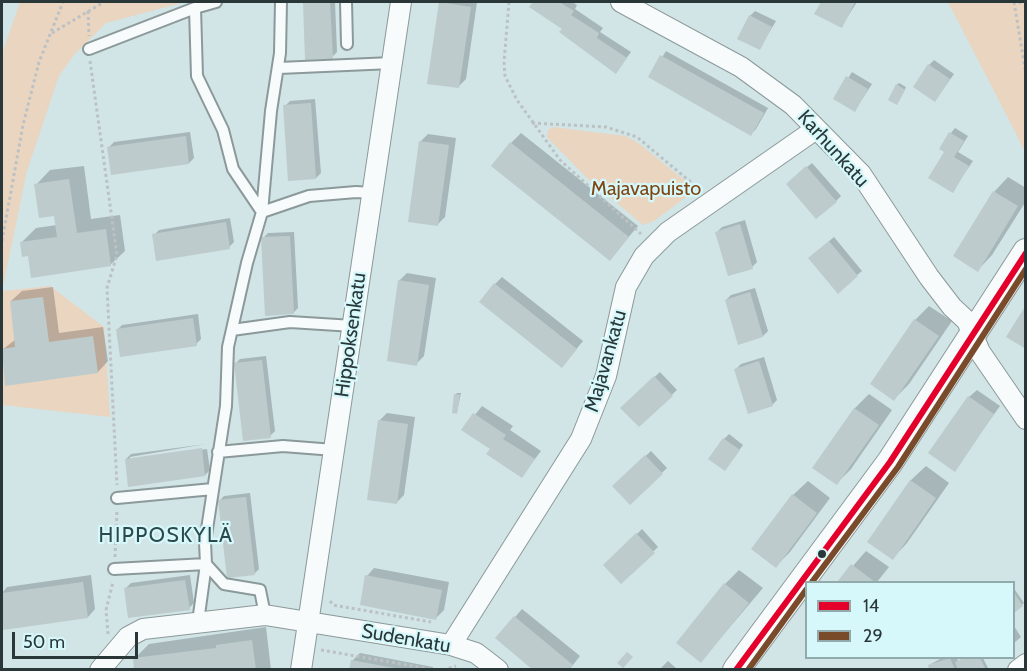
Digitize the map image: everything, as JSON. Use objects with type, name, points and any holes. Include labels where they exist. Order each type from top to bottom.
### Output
[{"type":"street","name":"Hippoksenkatu","points":[[301,669],[401,2]]},
{"type":"street","name":"Karhunkatu","points":[[621,2],[741,67],[793,105],[861,174],[929,278],[952,308],[967,321],[980,351],[1026,419]]},
{"type":"street","name":"Majavankatu","points":[[451,645],[581,439],[606,376],[626,287],[634,270],[654,245],[713,200],[816,129]]},
{"type":"street","points":[[736,669],[890,462],[1026,252]]},
{"type":"street","name":"Sudenkatu","points":[[100,669],[128,637],[143,629],[265,615],[451,645],[476,653],[498,669]]},
{"type":"street","points":[[1018,669],[1026,664]]},
{"type":"lane","points":[[89,49],[216,2]]},
{"type":"lane","points":[[198,622],[206,564],[205,542],[226,406],[228,347],[262,212],[271,111],[279,68],[281,2]]},
{"type":"lane","points":[[346,2],[347,44]]},
{"type":"lane","points":[[195,8],[197,76],[223,130],[232,169],[262,212]]},
{"type":"lane","points":[[279,68],[392,63]]},
{"type":"lane","points":[[262,212],[309,196],[372,193]]},
{"type":"lane","points":[[232,330],[290,322],[353,326]]},
{"type":"lane","points":[[219,452],[283,446],[334,450]]},
{"type":"lane","points":[[117,498],[213,489]]},
{"type":"lane","points":[[114,569],[206,564]]},
{"type":"lane","points":[[206,564],[224,584],[260,590],[265,615]]},
{"type":"path","points":[[2,242],[22,124],[39,62],[63,2]]},
{"type":"path","points":[[50,34],[104,2]]},
{"type":"path","points":[[509,2],[505,76],[532,123],[560,160],[654,245]]},
{"type":"path","points":[[1014,2],[1026,74]]},
{"type":"path","points":[[1018,2],[1026,6]]},
{"type":"path","points":[[88,11],[89,49],[117,255],[107,288],[117,498],[114,569],[106,610]]},
{"type":"path","points":[[532,123],[606,127],[638,137],[713,200]]},
{"type":"path","points":[[316,649],[436,669]]},
{"type":"green space","points":[[20,2],[185,2],[106,23],[74,55],[59,76],[27,171],[2,291],[2,54]]},
{"type":"green space","points":[[948,2],[1025,2],[1025,152],[1011,124]]},
{"type":"green space","name":"Majavapuisto","points":[[553,127],[625,136],[637,142],[688,183],[689,195],[654,221],[643,225],[585,176],[547,137],[548,130]]},
{"type":"green space","points":[[50,286],[104,327],[110,417],[2,405],[2,291]]},
{"type":"building","points":[[303,2],[330,2],[333,59],[305,60]]},
{"type":"building","points":[[439,2],[471,7],[459,88],[427,84]]},
{"type":"building","points":[[533,2],[559,2],[574,11],[571,15],[599,33],[597,38],[627,58],[616,74],[559,32],[562,29],[529,7]]},
{"type":"building","points":[[821,2],[855,2],[842,28],[814,14]]},
{"type":"building","points":[[749,15],[772,27],[760,50],[737,39]]},
{"type":"building","points":[[660,55],[764,113],[751,136],[648,77]]},
{"type":"building","points":[[928,64],[950,79],[935,102],[913,87]]},
{"type":"building","points":[[846,76],[868,89],[855,112],[833,99]]},
{"type":"building","points":[[896,84],[905,90],[897,105],[888,100]]},
{"type":"building","points":[[311,103],[316,179],[288,181],[283,105]]},
{"type":"building","points":[[949,132],[964,141],[954,157],[969,166],[953,193],[928,178],[944,152],[939,149]]},
{"type":"building","points":[[186,136],[189,164],[111,175],[107,147]]},
{"type":"building","points":[[419,141],[449,145],[438,226],[408,222]]},
{"type":"building","points":[[510,142],[629,237],[610,261],[491,166]]},
{"type":"building","points":[[806,166],[837,202],[816,219],[786,184]]},
{"type":"building","points":[[69,179],[77,233],[106,229],[111,266],[31,278],[28,256],[22,257],[20,242],[57,237],[54,216],[39,218],[34,184]]},
{"type":"building","points":[[993,191],[1018,206],[978,272],[953,256]]},
{"type":"building","points":[[226,222],[230,249],[156,261],[152,234]]},
{"type":"building","points":[[740,224],[753,269],[728,276],[715,232]]},
{"type":"building","points":[[290,236],[294,314],[265,316],[261,237]]},
{"type":"building","points":[[829,241],[858,276],[838,294],[808,258]]},
{"type":"building","points":[[398,280],[429,285],[417,366],[387,361]]},
{"type":"building","points":[[494,283],[577,349],[562,368],[479,302]]},
{"type":"building","points":[[750,292],[763,337],[738,345],[725,300]]},
{"type":"building","points":[[43,297],[49,342],[93,336],[98,373],[5,386],[2,349],[15,347],[10,301]]},
{"type":"building","points":[[1026,305],[1026,349],[1006,337]]},
{"type":"building","points":[[193,318],[197,346],[120,357],[116,329]]},
{"type":"building","points":[[914,319],[939,336],[894,401],[870,384]]},
{"type":"building","points":[[262,360],[271,438],[243,441],[234,363]]},
{"type":"building","points":[[759,361],[773,406],[748,414],[734,369]]},
{"type":"building","points":[[654,376],[673,396],[639,427],[620,408]]},
{"type":"building","points":[[454,394],[460,395],[457,414],[452,413]]},
{"type":"building","points":[[968,396],[994,414],[955,472],[928,453]]},
{"type":"building","points":[[854,408],[879,425],[837,485],[812,468]]},
{"type":"building","points":[[473,413],[506,435],[503,439],[535,459],[522,478],[486,454],[490,449],[461,430]]},
{"type":"building","points":[[378,420],[408,424],[397,504],[367,500]]},
{"type":"building","points":[[723,438],[740,450],[725,471],[708,459]]},
{"type":"building","points":[[202,448],[205,476],[128,487],[125,459]]},
{"type":"building","points":[[645,455],[663,474],[630,505],[612,486]]},
{"type":"building","points":[[910,480],[936,498],[893,560],[867,542]]},
{"type":"building","points":[[792,494],[817,513],[776,568],[751,549]]},
{"type":"building","points":[[246,497],[255,575],[227,578],[218,500]]},
{"type":"building","points":[[636,533],[655,553],[621,584],[603,565]]},
{"type":"building","points":[[851,564],[874,581],[838,581]]},
{"type":"building","points":[[365,575],[442,590],[436,620],[360,605]]},
{"type":"building","points":[[185,580],[190,610],[128,618],[124,588]]},
{"type":"building","points":[[83,582],[88,618],[3,630],[2,593]]},
{"type":"building","points":[[724,583],[749,603],[701,663],[676,643]]},
{"type":"building","points":[[1015,594],[1023,606],[1015,612]]},
{"type":"building","points":[[514,616],[573,665],[569,670],[533,670],[495,638]]},
{"type":"building","points":[[252,640],[256,670],[134,670],[133,658],[216,648],[216,645]]},
{"type":"building","points":[[627,652],[633,657],[623,668],[617,663]]},
{"type":"building","points":[[950,659],[955,670],[929,670],[928,665]]},
{"type":"building","points":[[962,659],[980,659],[986,670],[958,670],[955,662]]},
{"type":"building","points":[[351,660],[394,668],[394,670],[349,670]]},
{"type":"transit line","name":"14","points":[[736,670],[890,462],[1026,253]]},
{"type":"transit line","name":"29","points":[[813,581],[898,467],[1026,269]]},
{"type":"transit line","name":"29","points":[[748,670],[805,591]]},
{"type":"district","name":"HIPPOSKYLÄ","points":[[166,536]]}]
